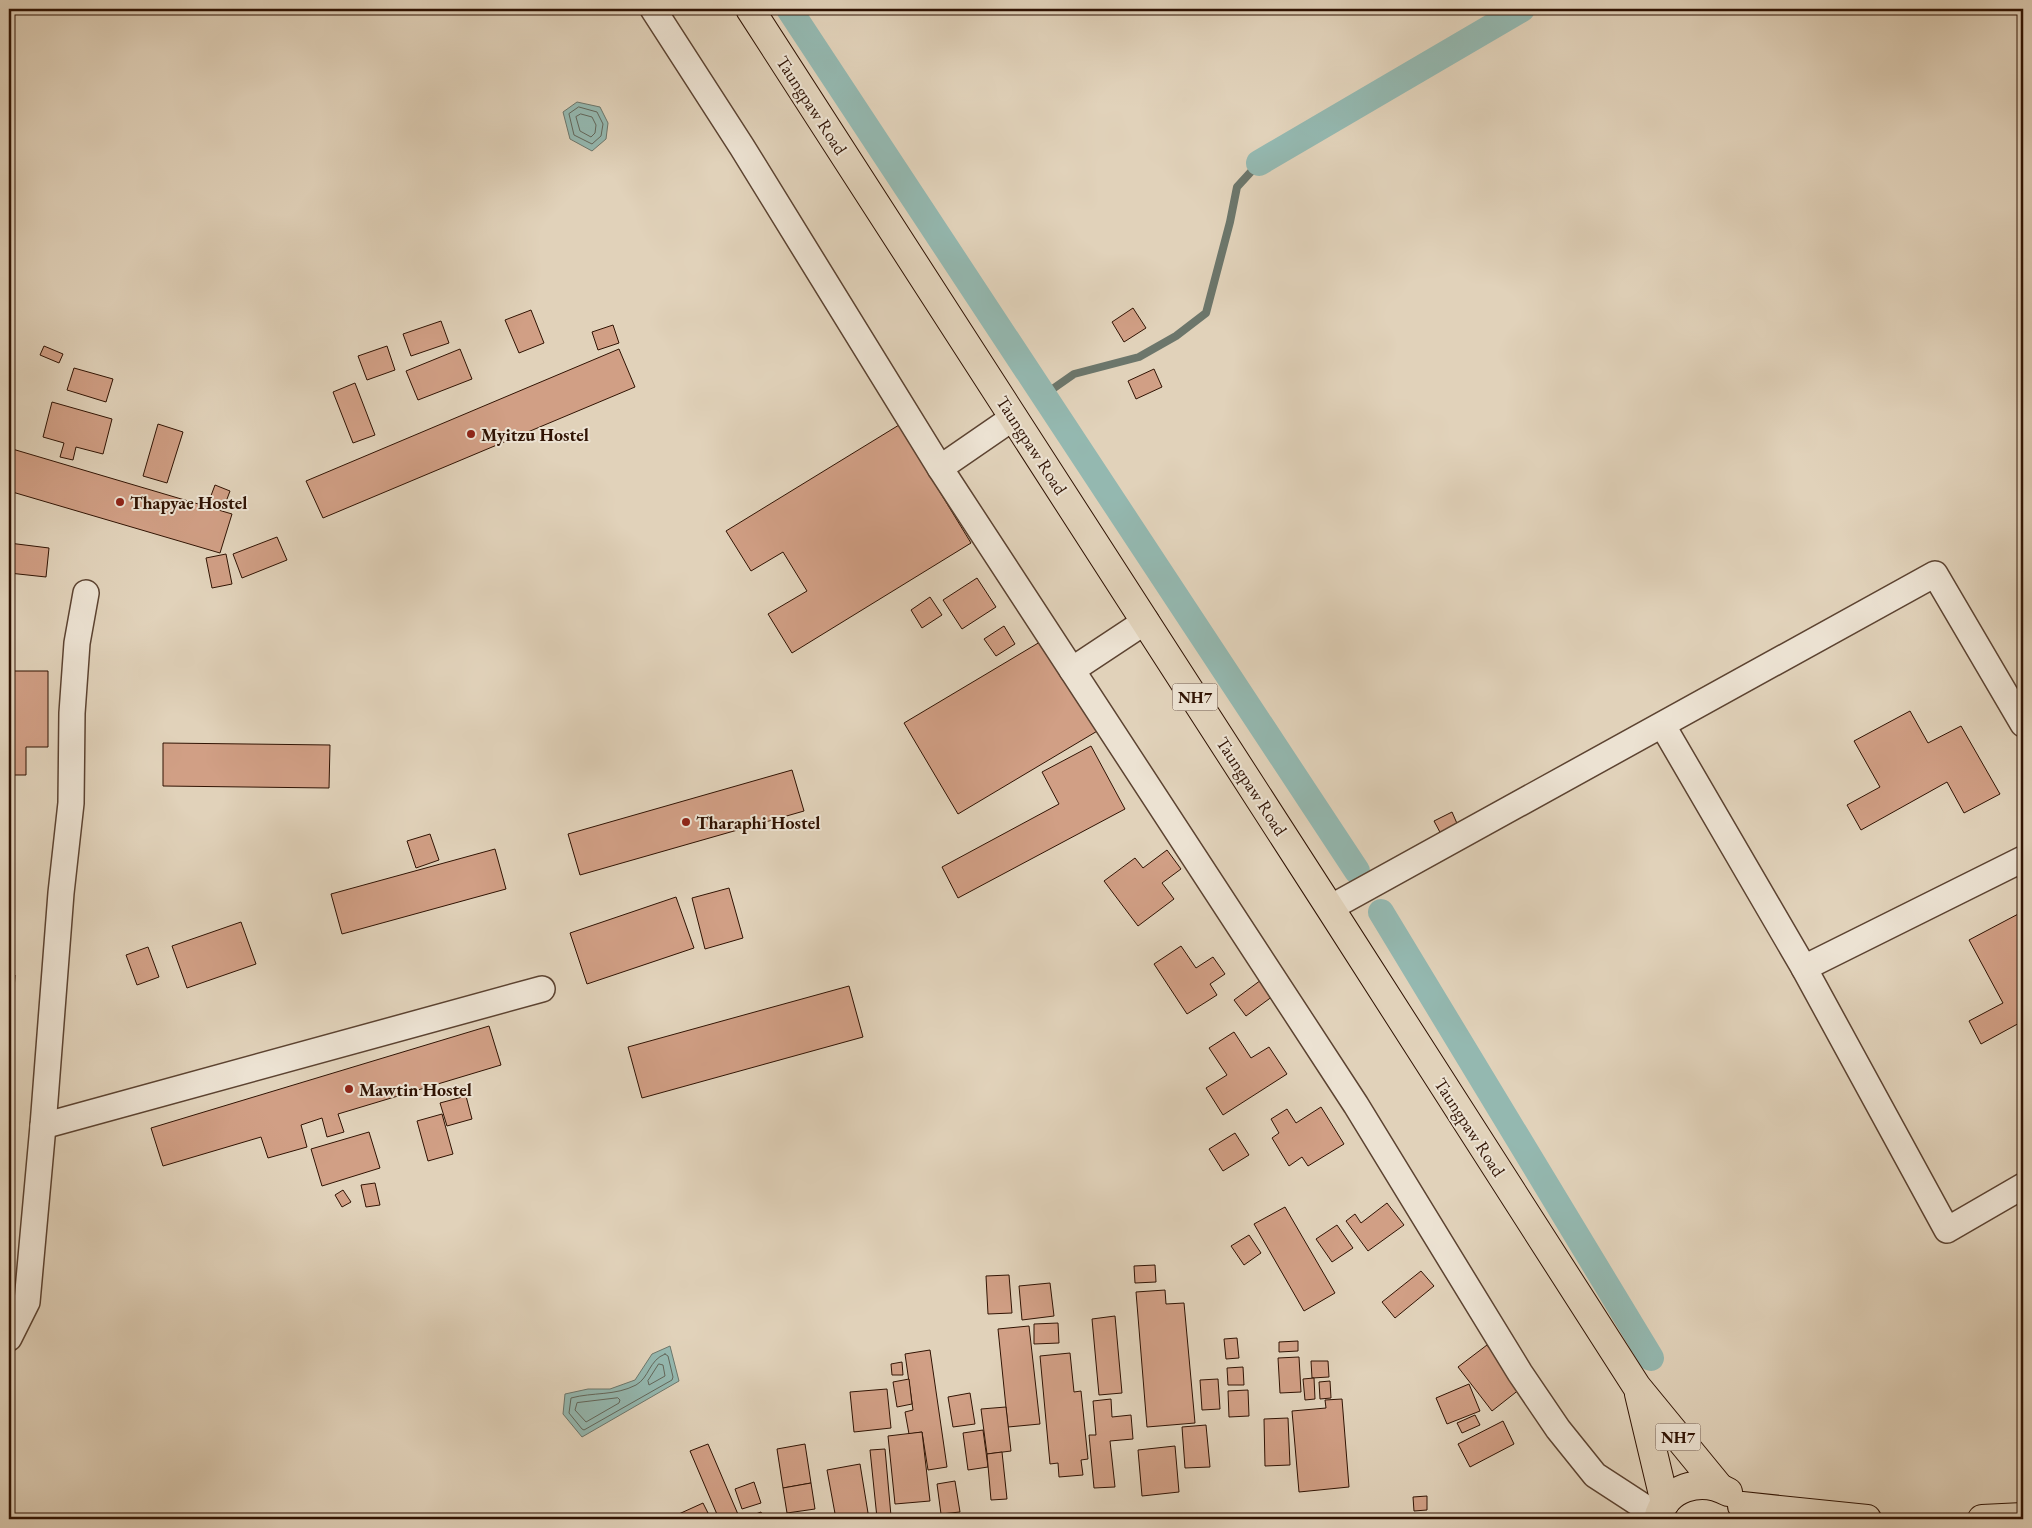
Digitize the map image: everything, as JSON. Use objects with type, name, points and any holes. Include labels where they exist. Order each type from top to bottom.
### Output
[{"type":"highway","name":"Taungpaw Road","points":[[750,9],[1146,621],[1637,1388],[1719,1487],[1732,1494],[1745,1512]]},
{"type":"highway","name":"Taungpaw Road","points":[[1637,1388],[1660,1513]]},
{"type":"highway","points":[[1660,1513],[1675,1492],[1689,1486],[1704,1484],[1719,1487]]},
{"type":"highway","points":[[1745,1512],[1867,1519]]},
{"type":"highway","points":[[1982,1519],[2023,1517]]},
{"type":"street","points":[[653,9],[742,147],[940,468],[1356,1105],[1515,1364],[1558,1429],[1594,1475],[1660,1513]]},
{"type":"street","points":[[940,468],[1014,417]]},
{"type":"street","points":[[1330,908],[1663,726],[1935,574],[2014,690],[2023,724]]},
{"type":"street","points":[[9,1338],[26,1302],[44,1126],[61,893],[71,803],[72,713],[77,644],[86,593]]},
{"type":"street","points":[[1072,670],[1146,621]]},
{"type":"street","points":[[1663,726],[1804,968],[1947,1230],[2023,1186]]},
{"type":"street","points":[[1804,968],[2023,859]]},
{"type":"street","points":[[44,1126],[542,989]]},
{"type":"water","points":[[577,102],[600,107],[608,123],[606,139],[592,151],[570,139],[563,112]]},
{"type":"water","points":[[670,1346],[679,1381],[582,1437],[563,1414],[565,1394],[588,1389],[610,1389],[635,1380],[652,1354]]},
{"type":"building","points":[[1133,308],[1146,328],[1124,342],[1112,322]]},
{"type":"building","points":[[531,310],[544,343],[519,353],[505,320]]},
{"type":"building","points":[[441,321],[449,343],[411,356],[403,334]]},
{"type":"building","points":[[613,325],[619,343],[598,350],[592,332]]},
{"type":"building","points":[[44,346],[63,354],[59,363],[40,355]]},
{"type":"building","points":[[387,346],[395,370],[367,380],[358,356]]},
{"type":"building","points":[[460,349],[472,379],[418,400],[406,371]]},
{"type":"building","name":"Myitzu Hostel","points":[[619,349],[635,387],[323,518],[306,481]]},
{"type":"building","points":[[74,368],[113,379],[106,402],[67,390]]},
{"type":"building","points":[[1154,369],[1162,387],[1136,399],[1128,381]]},
{"type":"building","points":[[355,383],[375,435],[353,443],[333,392]]},
{"type":"building","points":[[52,402],[112,419],[103,454],[76,447],[73,460],[60,457],[64,443],[43,437]]},
{"type":"building","points":[[158,424],[183,432],[167,483],[143,476]]},
{"type":"building","points":[[899,425],[971,543],[792,653],[768,614],[807,591],[783,552],[751,571],[726,531]]},
{"type":"building","name":"Thapyae Hostel","points":[[9,448],[232,514],[220,553],[9,491]]},
{"type":"building","points":[[215,485],[230,491],[224,507],[209,501]]},
{"type":"building","points":[[277,537],[287,560],[242,578],[233,554]]},
{"type":"building","points":[[9,543],[49,548],[46,577],[9,573]]},
{"type":"building","points":[[226,554],[232,584],[212,588],[206,558]]},
{"type":"building","points":[[977,578],[996,607],[962,629],[943,600]]},
{"type":"building","points":[[930,597],[942,615],[922,628],[911,610]]},
{"type":"building","points":[[1004,626],[1015,644],[996,656],[984,639]]},
{"type":"building","points":[[1045,639],[1099,730],[958,814],[904,723]]},
{"type":"building","points":[[9,671],[48,671],[48,747],[26,747],[26,775],[9,775]]},
{"type":"building","points":[[1910,711],[1928,743],[1961,726],[2000,794],[1964,813],[1947,782],[1861,830],[1847,805],[1880,787],[1854,741]]},
{"type":"building","points":[[163,743],[330,745],[329,788],[163,786]]},
{"type":"building","points":[[1091,746],[1125,809],[958,898],[942,867],[1059,804],[1042,772]]},
{"type":"building","name":"Tharaphi Hostel","points":[[792,770],[804,811],[580,875],[568,834]]},
{"type":"building","points":[[1452,812],[1459,828],[1442,836],[1434,821]]},
{"type":"building","points":[[430,834],[439,860],[416,868],[407,841]]},
{"type":"building","points":[[495,849],[506,889],[342,934],[331,894]]},
{"type":"building","points":[[1167,850],[1181,869],[1162,883],[1174,899],[1138,926],[1104,881],[1135,858],[1143,868]]},
{"type":"building","points":[[729,888],[743,938],[705,949],[692,898]]},
{"type":"building","points":[[676,897],[694,948],[587,984],[570,933]]},
{"type":"building","points":[[2022,912],[2023,1021],[1981,1044],[1969,1021],[2003,1003],[1969,940]]},
{"type":"building","points":[[241,922],[256,964],[187,988],[172,946]]},
{"type":"building","points":[[1181,946],[1196,968],[1213,957],[1225,974],[1210,984],[1217,995],[1187,1014],[1154,964]]},
{"type":"building","points":[[148,947],[159,977],[137,985],[126,955]]},
{"type":"building","points":[[9,975],[15,975],[9,1070]]},
{"type":"building","points":[[1261,980],[1273,996],[1246,1016],[1234,1000]]},
{"type":"building","points":[[849,986],[863,1037],[642,1098],[628,1047]]},
{"type":"building","name":"Mawtin Hostel","points":[[489,1026],[501,1065],[338,1114],[344,1132],[327,1137],[322,1118],[301,1125],[307,1147],[268,1158],[261,1137],[163,1166],[151,1128]]},
{"type":"building","points":[[1234,1032],[1251,1058],[1269,1047],[1287,1074],[1223,1115],[1206,1088],[1227,1075],[1209,1048]]},
{"type":"building","points":[[466,1096],[472,1119],[447,1126],[440,1103]]},
{"type":"building","points":[[1321,1107],[1344,1144],[1308,1166],[1302,1157],[1289,1166],[1272,1138],[1279,1133],[1271,1119],[1287,1109],[1296,1123]]},
{"type":"building","points":[[442,1114],[453,1154],[428,1161],[417,1121]]},
{"type":"building","points":[[369,1132],[380,1168],[322,1186],[311,1149]]},
{"type":"building","points":[[1235,1133],[1249,1155],[1223,1171],[1209,1149]]},
{"type":"building","points":[[375,1183],[380,1205],[366,1207],[361,1185]]},
{"type":"building","points":[[343,1190],[351,1202],[342,1207],[335,1195]]},
{"type":"building","points":[[1387,1203],[1404,1225],[1368,1251],[1346,1221],[1355,1214],[1361,1223]]},
{"type":"building","points":[[1285,1207],[1335,1293],[1304,1311],[1254,1224]]},
{"type":"building","points":[[1337,1225],[1353,1248],[1332,1262],[1316,1239]]},
{"type":"building","points":[[1249,1235],[1261,1253],[1244,1265],[1231,1246]]},
{"type":"building","points":[[1155,1265],[1156,1282],[1135,1283],[1134,1266]]},
{"type":"building","points":[[1421,1271],[1434,1286],[1395,1318],[1382,1302]]},
{"type":"building","points":[[1009,1275],[1012,1313],[988,1314],[986,1276]]},
{"type":"building","points":[[1050,1283],[1054,1316],[1022,1320],[1019,1286]]},
{"type":"building","points":[[1165,1290],[1166,1304],[1184,1303],[1195,1423],[1147,1427],[1136,1292]]},
{"type":"building","points":[[1115,1316],[1122,1393],[1099,1395],[1092,1319]]},
{"type":"building","points":[[1058,1323],[1059,1343],[1034,1344],[1034,1324]]},
{"type":"building","points":[[1029,1326],[1040,1424],[1008,1427],[998,1329]]},
{"type":"building","points":[[1237,1338],[1239,1358],[1226,1359],[1224,1339]]},
{"type":"building","points":[[1298,1341],[1298,1351],[1279,1352],[1279,1342]]},
{"type":"building","points":[[1487,1345],[1520,1389],[1492,1411],[1458,1367]]},
{"type":"building","points":[[930,1350],[947,1467],[928,1470],[922,1432],[909,1434],[905,1412],[913,1410],[905,1354]]},
{"type":"building","points":[[1070,1353],[1074,1392],[1081,1391],[1088,1459],[1081,1460],[1083,1475],[1059,1477],[1058,1463],[1050,1464],[1040,1356]]},
{"type":"building","points":[[1299,1357],[1301,1392],[1280,1393],[1278,1358]]},
{"type":"building","points":[[1311,1361],[1328,1361],[1329,1377],[1312,1378]]},
{"type":"building","points":[[902,1362],[903,1375],[892,1375],[891,1364]]},
{"type":"building","points":[[1243,1367],[1244,1385],[1228,1385],[1227,1368]]},
{"type":"building","points":[[1314,1378],[1315,1399],[1305,1400],[1303,1379]]},
{"type":"building","points":[[909,1379],[912,1404],[897,1407],[893,1382]]},
{"type":"building","points":[[1218,1379],[1220,1409],[1202,1410],[1200,1380]]},
{"type":"building","points":[[1330,1381],[1331,1398],[1320,1399],[1319,1382]]},
{"type":"building","points":[[1469,1384],[1480,1411],[1447,1424],[1436,1398]]},
{"type":"building","points":[[887,1389],[891,1428],[854,1432],[850,1392]]},
{"type":"building","points":[[1248,1390],[1249,1416],[1229,1417],[1228,1391]]},
{"type":"building","points":[[970,1393],[975,1424],[953,1427],[948,1397]]},
{"type":"building","points":[[1111,1399],[1112,1417],[1131,1415],[1133,1439],[1110,1441],[1115,1487],[1094,1488],[1089,1435],[1096,1435],[1093,1401]]},
{"type":"building","points":[[1342,1399],[1349,1487],[1299,1492],[1292,1411],[1326,1408],[1325,1400]]},
{"type":"building","points":[[1006,1407],[1011,1451],[987,1454],[981,1409]]},
{"type":"building","points":[[1475,1415],[1480,1425],[1462,1433],[1457,1423]]},
{"type":"building","points":[[1288,1418],[1290,1465],[1265,1466],[1264,1419]]},
{"type":"building","points":[[1503,1421],[1514,1444],[1470,1467],[1458,1444]]},
{"type":"building","points":[[1206,1425],[1210,1467],[1185,1468],[1182,1427]]},
{"type":"building","points":[[983,1430],[988,1467],[968,1470],[963,1433]]},
{"type":"building","points":[[922,1432],[930,1501],[895,1504],[888,1436]]},
{"type":"building","points":[[708,1444],[740,1519],[719,1519],[690,1451]]},
{"type":"building","points":[[805,1444],[811,1483],[783,1488],[777,1449]]},
{"type":"building","points":[[1175,1446],[1179,1492],[1142,1496],[1138,1450]]},
{"type":"building","points":[[885,1449],[891,1516],[877,1518],[870,1450]]},
{"type":"building","points":[[1002,1452],[1007,1499],[991,1500],[987,1454]]},
{"type":"building","points":[[860,1464],[869,1519],[836,1519],[827,1470]]},
{"type":"building","points":[[955,1481],[960,1512],[941,1514],[937,1484]]},
{"type":"building","points":[[754,1482],[761,1503],[742,1509],[735,1489]]},
{"type":"building","points":[[811,1483],[815,1509],[787,1513],[783,1488]]},
{"type":"building","points":[[1427,1496],[1427,1510],[1414,1511],[1413,1497]]},
{"type":"building","points":[[703,1503],[711,1519],[670,1518]]},
{"type":"building","points":[[761,1512],[764,1519],[745,1519],[745,1518]]},
{"type":"waterway","points":[[789,9],[1357,871]]},
{"type":"waterway","points":[[1259,163],[1522,9]]},
{"type":"waterway","points":[[1044,395],[1074,374],[1139,357],[1176,336],[1206,313],[1230,222],[1237,187],[1259,163]]},
{"type":"waterway","points":[[1381,912],[1651,1358]]},
{"type":"place","name":"Myitzu Hostel","points":[[471,434]]},
{"type":"place","name":"Thapyae Hostel","points":[[120,502]]},
{"type":"place","name":"Tharaphi Hostel","points":[[686,822]]},
{"type":"place","name":"Mawtin Hostel","points":[[349,1089]]}]
